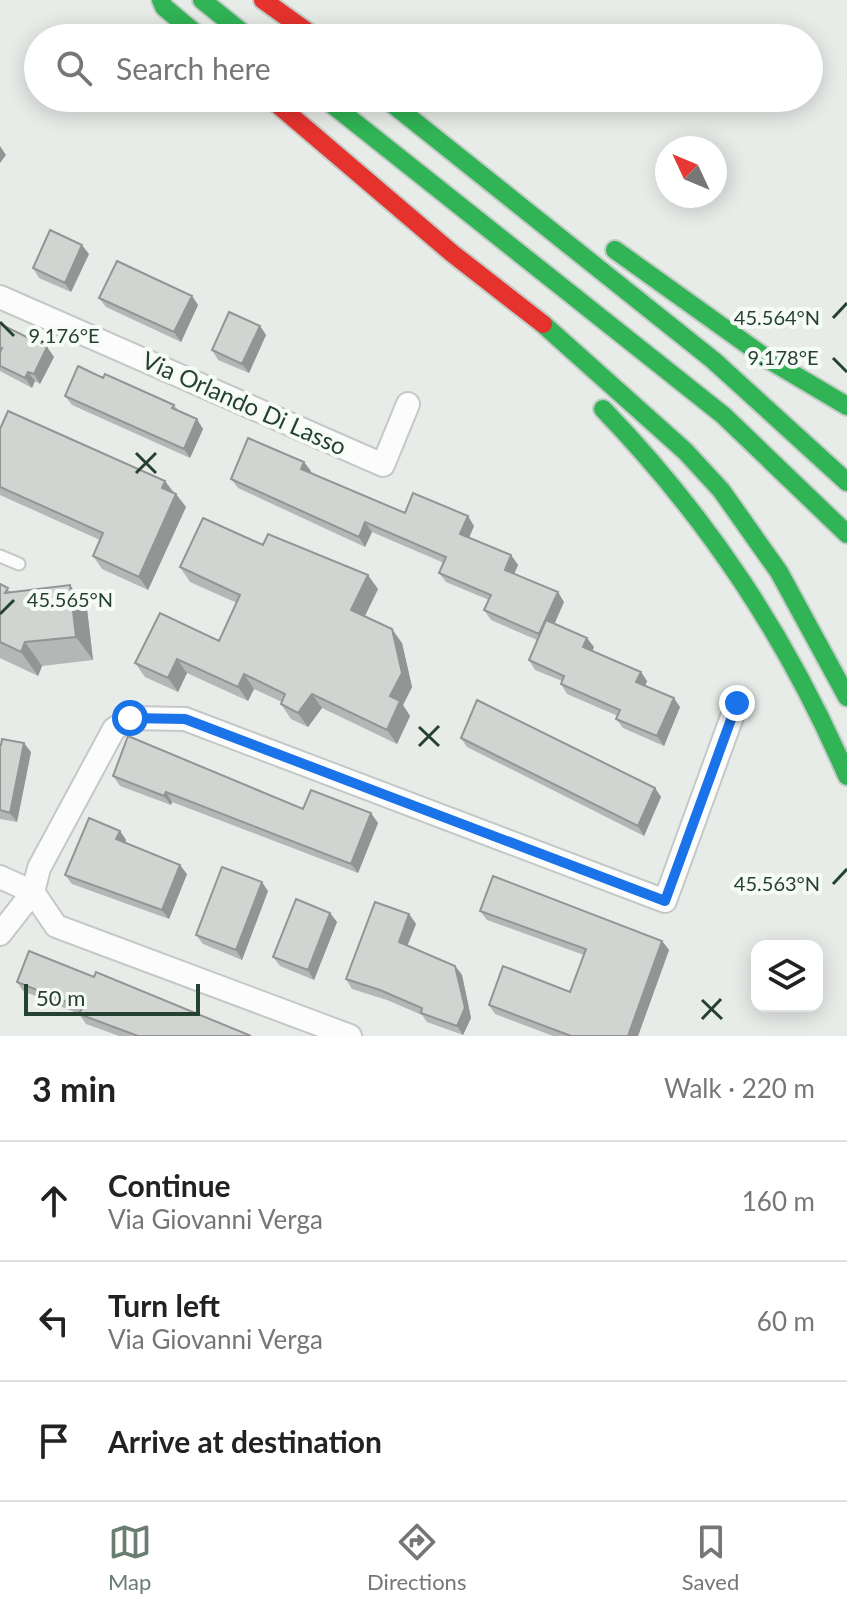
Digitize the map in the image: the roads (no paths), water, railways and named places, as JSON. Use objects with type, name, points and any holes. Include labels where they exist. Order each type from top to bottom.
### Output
[{"type":"highway","points":[[161,0],[164,7],[184,24]]},
{"type":"highway","points":[[202,0],[232,24]]},
{"type":"highway","points":[[262,0],[292,24]]},
{"type":"highway","points":[[262,0],[296,24]]},
{"type":"highway","points":[[286,112],[453,254],[588,362],[685,451],[721,490],[779,572],[847,697]]},
{"type":"highway","points":[[342,112],[723,415],[780,466],[847,534]]},
{"type":"highway","points":[[403,112],[713,360],[847,482]]},
{"type":"highway","points":[[421,112],[540,197]]},
{"type":"highway","points":[[604,242],[766,358],[847,406]]},
{"type":"highway","points":[[453,254],[541,348]]},
{"type":"highway","points":[[594,400],[658,469],[742,576],[805,678],[847,776]]},
{"type":"street","name":"Via Orlando Di Lasso","points":[[0,297],[383,465],[408,404]]},
{"type":"street","points":[[0,934],[16,918],[33,892],[39,868],[114,729],[130,718],[185,719],[665,901],[737,703]]},
{"type":"street","points":[[0,877],[33,892],[56,926],[350,1036]]},
{"type":"lane","points":[[0,556],[19,564]]}]
